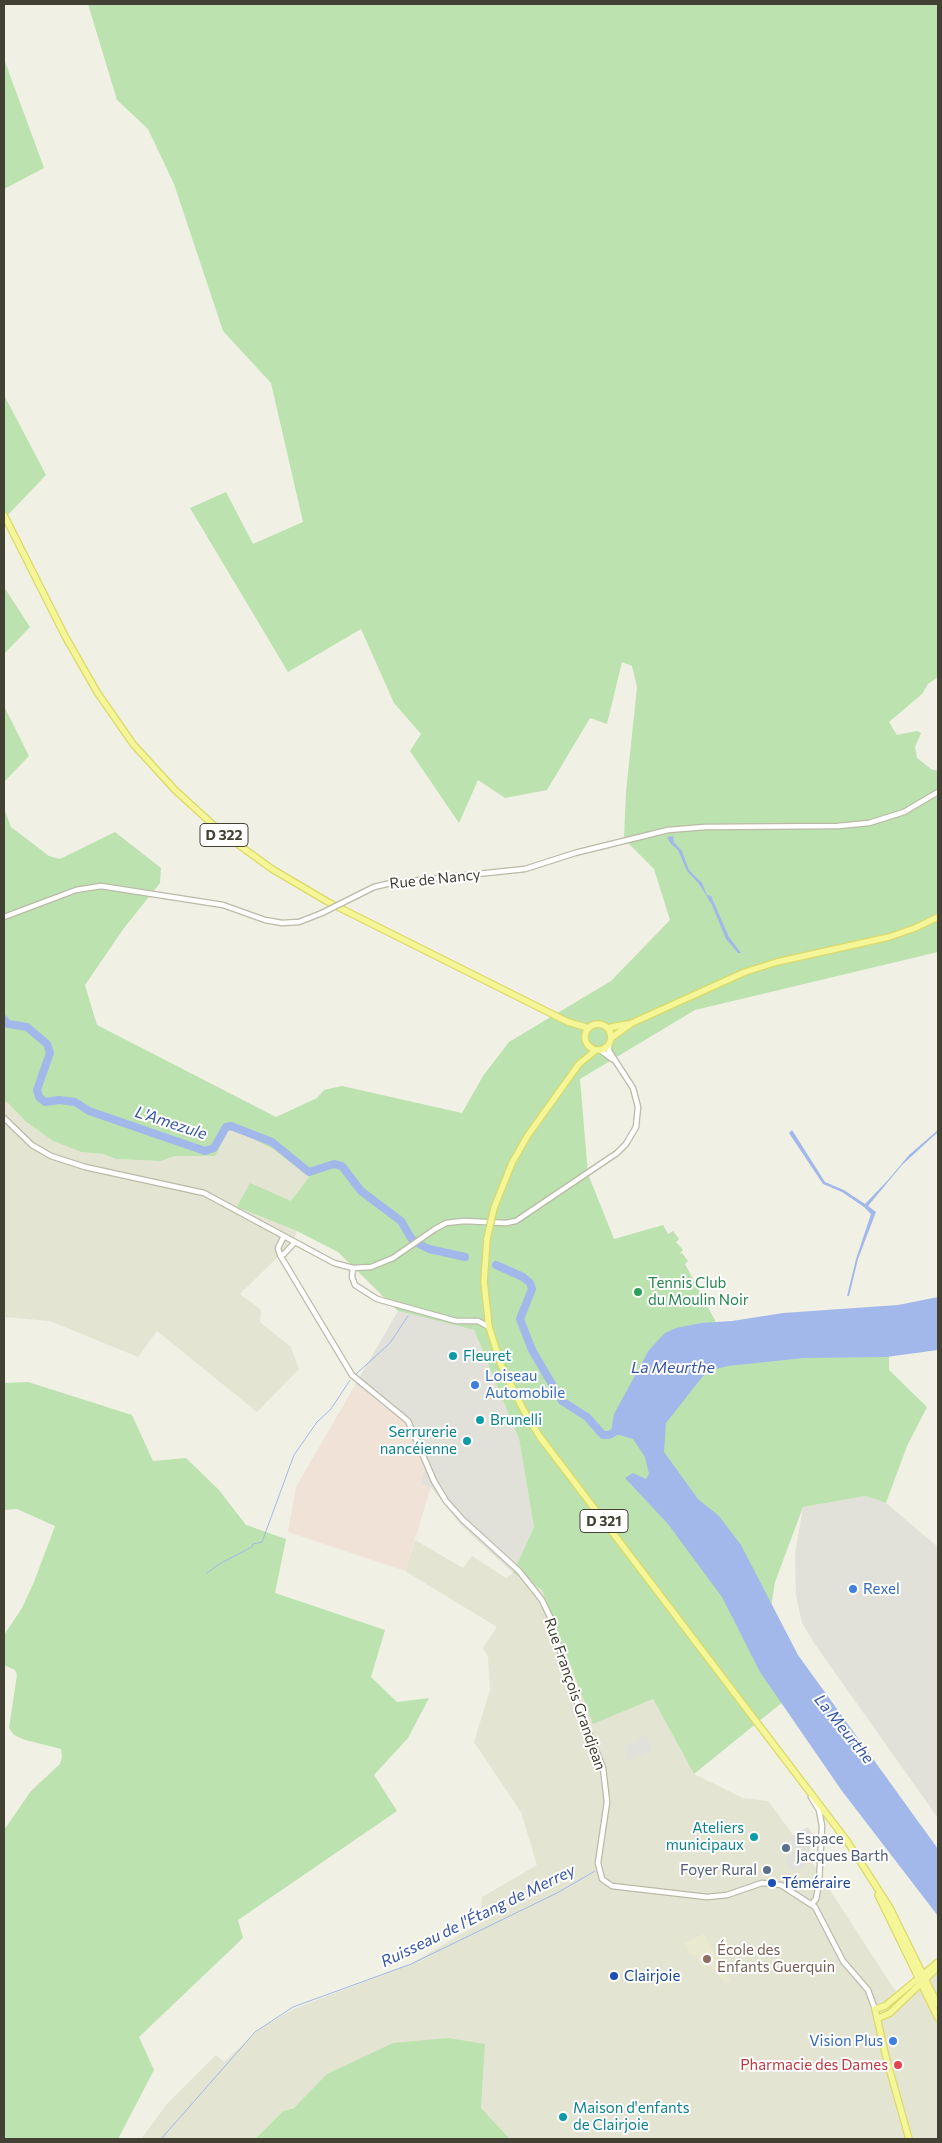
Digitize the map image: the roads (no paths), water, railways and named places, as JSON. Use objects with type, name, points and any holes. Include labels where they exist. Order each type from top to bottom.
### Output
[{"type":"main road","name":"D 322","points":[[4,515],[65,636],[97,692],[133,744],[175,790],[221,832],[272,869],[328,902],[568,1022],[578,1028],[585,1041]]},
{"type":"main road","points":[[632,1023],[598,1050],[585,1041],[589,1028],[596,1024],[607,1028],[632,1023],[736,975],[777,962],[895,935],[938,917]]},
{"type":"main road","name":"D 322","points":[[568,1022],[589,1028]]},
{"type":"main road","points":[[607,1028],[610,1041]]},
{"type":"main road","name":"D 321","points":[[579,1064],[585,1041]]},
{"type":"main road","name":"D 321","points":[[598,1050],[579,1064],[524,1142],[512,1163],[494,1208],[487,1239],[484,1282],[489,1327],[501,1365],[509,1385],[540,1437],[847,1841],[890,1908],[921,1975],[938,2018]]},
{"type":"main road","points":[[909,2139],[875,2009],[885,2006],[938,1962]]},
{"type":"main road","points":[[878,2019],[890,2013],[938,1967]]},
{"type":"main road","name":"D 321","points":[[924,1982],[938,2005]]},
{"type":"street","name":"Rue de Nancy","points":[[4,917],[76,890],[101,886],[217,904],[282,924],[299,922],[374,888],[390,883],[526,869],[575,853],[668,830],[706,827],[855,825],[895,816],[918,805],[938,792]]},
{"type":"street","points":[[4,1118],[32,1145],[51,1156],[85,1167],[204,1193],[334,1263],[353,1268],[377,1266],[441,1226],[459,1221],[506,1223],[516,1221],[617,1153],[632,1136],[638,1116],[636,1098],[620,1067],[609,1051],[610,1041]]},
{"type":"street","points":[[598,1050],[606,1053],[620,1067]]},
{"type":"street","points":[[284,1236],[278,1248],[280,1254],[284,1254],[295,1242]]},
{"type":"street","name":"Rue François Grandjean","points":[[280,1254],[352,1375],[408,1421],[434,1481],[446,1501],[463,1520],[518,1571],[542,1600],[550,1617],[570,1684],[600,1759],[607,1802],[598,1863],[600,1874],[606,1883],[612,1886],[706,1897],[727,1895],[762,1884],[772,1883],[789,1889],[812,1904]]},
{"type":"street","points":[[353,1268],[353,1282],[369,1295],[388,1303],[456,1321],[478,1321],[489,1327]]},
{"type":"street","points":[[795,1773],[819,1810],[822,1826],[819,1883],[816,1899],[812,1904],[819,1913],[843,1961],[865,1985],[875,2009]]},
{"type":"water","points":[[673,836],[674,842],[682,851],[689,870],[702,883],[707,895],[711,896],[729,937],[741,953],[738,953],[726,939],[712,905],[699,884],[687,871],[678,850],[667,837]]},
{"type":"water","points":[[792,1130],[825,1182],[844,1190],[865,1204],[909,1155],[938,1130],[902,1165],[868,1206],[876,1212],[858,1259],[849,1296],[847,1296],[856,1259],[871,1214],[842,1192],[823,1184],[789,1133]]},
{"type":"water","name":"La Meurthe","points":[[938,1297],[938,1350],[886,1357],[804,1358],[728,1366],[712,1370],[703,1376],[666,1423],[664,1452],[698,1499],[719,1516],[741,1545],[798,1655],[938,1849],[938,1916],[842,1791],[760,1672],[722,1597],[668,1524],[625,1478],[633,1473],[646,1479],[649,1474],[645,1457],[633,1439],[612,1433],[611,1431],[614,1414],[649,1350],[665,1333],[676,1328],[783,1313],[898,1305]]},
{"type":"waterway","name":"L'Amezule","points":[[4,1019],[8,1024],[27,1027],[47,1044],[50,1053],[37,1090],[39,1097],[45,1102],[59,1100],[75,1102],[89,1111],[205,1151],[214,1148],[226,1127],[231,1126],[272,1142],[309,1172],[334,1164],[342,1166],[361,1191],[401,1221],[411,1238],[417,1243],[429,1249],[465,1257]]},
{"type":"waterway","name":"L'Amezule","points":[[496,1265],[523,1277],[530,1283],[532,1289],[520,1319],[532,1350],[562,1401],[587,1417],[603,1435],[609,1435],[620,1429]]},
{"type":"waterway","points":[[356,1374],[390,1343],[408,1316]]},
{"type":"waterway","points":[[207,1573],[221,1563],[252,1547],[253,1544],[262,1542],[294,1455],[317,1422],[331,1409],[350,1380]]},
{"type":"waterway","name":"Ruisseau de l'Étang de Merrey","points":[[161,2139],[255,2032],[293,2007],[411,1964],[557,1893],[595,1871]]},
{"type":"place","name":"Tennis Club du Moulin Noir","points":[[638,1292]]},
{"type":"place","name":"Fleuret","points":[[453,1356]]},
{"type":"place","name":"Loiseau Automobile","points":[[475,1385]]},
{"type":"place","name":"Brunelli","points":[[480,1420]]},
{"type":"place","name":"Serrurerie nancéienne","points":[[467,1441]]},
{"type":"place","name":"Rexel","points":[[853,1589]]},
{"type":"place","name":"Ateliers municipaux","points":[[754,1837]]},
{"type":"place","name":"Espace Jacques Barth","points":[[786,1848]]},
{"type":"place","name":"Foyer Rural","points":[[767,1870]]},
{"type":"place","name":"Téméraire","points":[[772,1883]]},
{"type":"place","name":"École des Enfants Guerquin","points":[[707,1959]]},
{"type":"place","name":"Clairjoie","points":[[614,1976]]},
{"type":"place","name":"Vision Plus","points":[[893,2041]]},
{"type":"place","name":"Pharmacie des Dames","points":[[898,2065]]},
{"type":"place","name":"Maison d'enfants de Clairjoie","points":[[563,2117]]}]
